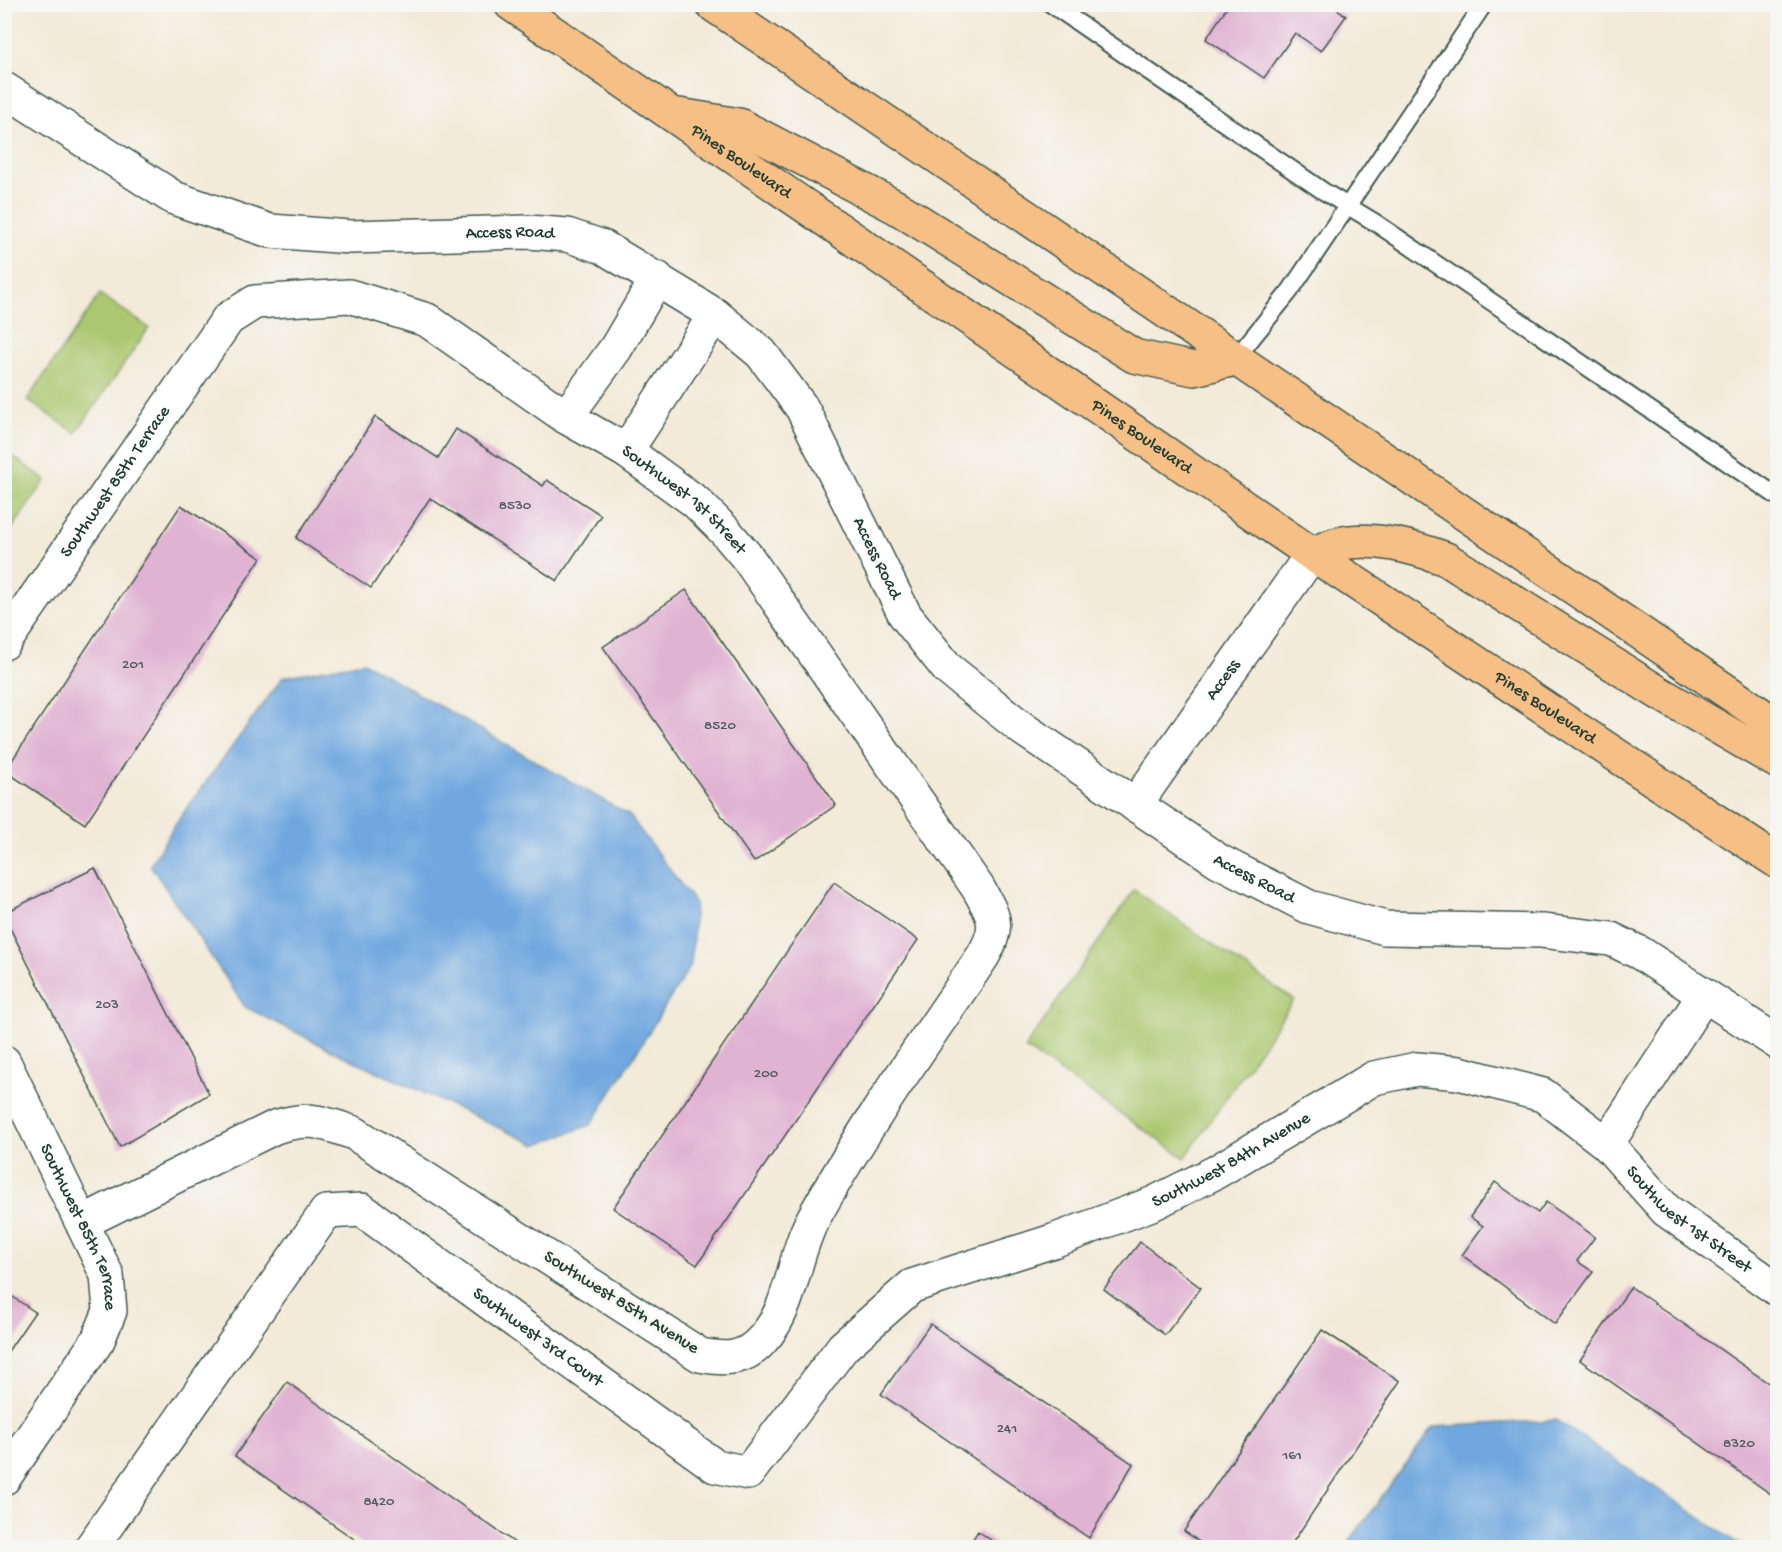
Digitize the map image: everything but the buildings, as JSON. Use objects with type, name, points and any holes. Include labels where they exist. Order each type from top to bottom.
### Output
[{"type":"highway","name":"Pines Boulevard","points":[[511,4],[1312,554],[1778,862]]},
{"type":"highway","points":[[712,4],[1778,726]]},
{"type":"highway","points":[[669,113],[739,125],[896,207],[1134,356],[1194,369],[1235,359]]},
{"type":"highway","points":[[1312,554],[1339,544],[1374,543],[1413,547],[1446,559],[1659,693],[1778,762]]},
{"type":"street","name":"Access Road","points":[[4,89],[174,198],[270,231],[350,237],[528,232],[567,235],[603,247],[715,315],[761,353],[802,408],[905,615],[948,669],[1023,729],[1135,805],[1219,861],[1309,907],[1384,928],[1542,930],[1611,939],[1640,952],[1778,1043]]},
{"type":"street","points":[[566,417],[616,348],[657,278]]},
{"type":"street","name":"Southwest 1st Street","points":[[228,319],[255,302],[349,296],[427,320],[566,417],[626,451],[696,502],[747,558],[978,888],[995,918]]},
{"type":"street","points":[[626,451],[715,315]]},
{"type":"street","name":"Southwest 85th Terrace","points":[[4,643],[228,319]]},
{"type":"street","name":"Access","points":[[1135,805],[1312,554]]},
{"type":"street","name":"Southwest 85th Avenue","points":[[83,1222],[275,1126],[298,1120],[320,1121],[354,1133],[700,1355],[721,1359],[740,1357],[761,1341],[777,1321],[810,1226],[859,1142],[983,956],[993,938],[995,918]]},
{"type":"street","points":[[1607,1144],[1704,995]]},
{"type":"street","name":"Southwest 85th Terrace","points":[[4,1062],[107,1275],[110,1311],[98,1340],[4,1478]]},
{"type":"street","name":"Southwest 84th Avenue","points":[[748,1473],[843,1347],[912,1286],[1053,1241],[1155,1203],[1216,1172],[1374,1078],[1417,1070],[1459,1073],[1544,1095],[1607,1144]]},
{"type":"street","name":"Southwest 1st Street","points":[[1607,1144],[1666,1209],[1778,1290]]},
{"type":"street","name":"Southwest 3rd Court","points":[[91,1548],[326,1212],[362,1210],[715,1466],[748,1473]]},
{"type":"lane","points":[[1052,4],[1778,497]]},
{"type":"lane","points":[[1235,359],[1290,291],[1484,4]]},
{"type":"green space","points":[[100,294],[149,328],[76,433],[27,400]]},
{"type":"green space","points":[[5,451],[46,480],[5,539]]},
{"type":"green space","points":[[1134,890],[1294,1000],[1185,1158],[1025,1048]]},
{"type":"water","points":[[363,662],[629,815],[695,903],[691,965],[591,1125],[536,1145],[335,1052],[245,1007],[150,865],[176,823],[283,677]]},
{"type":"water","points":[[1556,1420],[1743,1547],[1345,1547],[1433,1427]]}]
